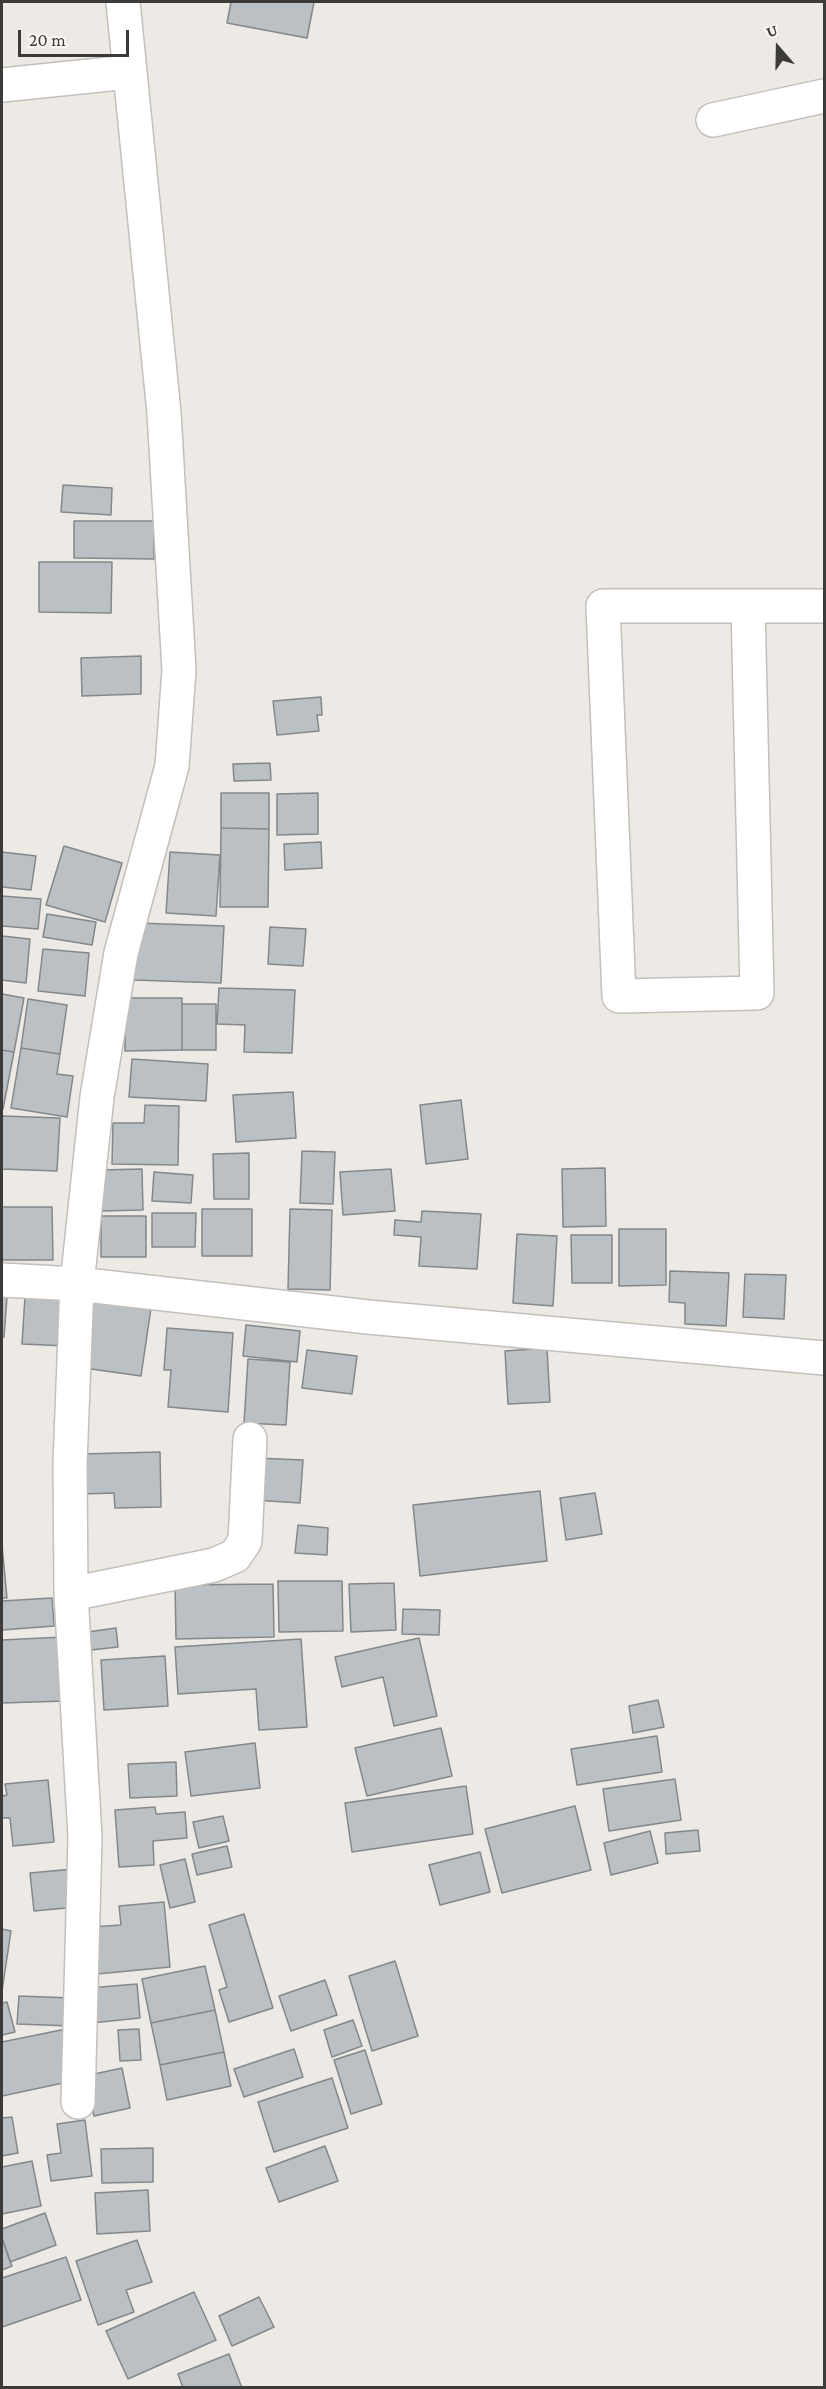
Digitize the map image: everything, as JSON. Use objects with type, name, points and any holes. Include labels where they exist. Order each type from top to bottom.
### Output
[{"type":"street","points":[[78,2102],[85,1837],[71,1594],[70,1463],[76,1284],[97,1097],[121,954],[172,766],[179,670],[164,413],[123,2]]},
{"type":"street","points":[[2,85],[129,72]]},
{"type":"street","points":[[713,120],[825,96]]},
{"type":"street","points":[[748,606],[757,993],[619,996],[603,606],[748,606],[825,606]]},
{"type":"street","points":[[2,1280],[76,1284],[368,1317],[825,1358]]},
{"type":"street","points":[[71,1594],[214,1565],[235,1556],[245,1541],[250,1439]]},
{"type":"building","points":[[231,2],[314,2],[307,38],[227,23]]},
{"type":"building","points":[[63,485],[112,488],[111,515],[61,512]]},
{"type":"building","points":[[74,521],[154,521],[154,559],[74,558]]},
{"type":"building","points":[[39,562],[112,562],[111,613],[39,612]]},
{"type":"building","points":[[141,656],[141,694],[82,696],[81,658]]},
{"type":"building","points":[[321,697],[322,715],[317,715],[319,731],[277,735],[273,701]]},
{"type":"building","points":[[270,763],[271,780],[234,781],[233,764]]},
{"type":"building","points":[[221,793],[269,793],[269,829],[221,828]]},
{"type":"building","points":[[318,793],[318,834],[277,835],[277,794]]},
{"type":"building","points":[[221,828],[269,829],[268,907],[220,907]]},
{"type":"building","points":[[321,842],[322,868],[285,870],[284,844]]},
{"type":"building","points":[[64,846],[122,863],[105,922],[46,905]]},
{"type":"building","points":[[2,852],[36,856],[31,890],[2,887]]},
{"type":"building","points":[[170,852],[220,855],[216,916],[166,913]]},
{"type":"building","points":[[2,896],[41,899],[38,929],[2,926]]},
{"type":"building","points":[[47,914],[96,922],[92,945],[43,937]]},
{"type":"building","points":[[136,923],[224,926],[221,983],[134,980]]},
{"type":"building","points":[[270,927],[306,929],[303,966],[268,964]]},
{"type":"building","points":[[2,936],[30,939],[26,983],[2,980]]},
{"type":"building","points":[[43,949],[89,953],[85,996],[38,991]]},
{"type":"building","points":[[219,988],[295,990],[292,1053],[244,1052],[245,1025],[217,1024]]},
{"type":"building","points":[[2,994],[24,998],[14,1052],[2,1050]]},
{"type":"building","points":[[125,998],[182,998],[182,1050],[125,1051]]},
{"type":"building","points":[[28,999],[67,1005],[60,1054],[21,1048]]},
{"type":"building","points":[[182,1004],[216,1004],[216,1050],[182,1050]]},
{"type":"building","points":[[21,1048],[60,1054],[57,1074],[73,1076],[67,1117],[11,1108]]},
{"type":"building","points":[[2,1050],[14,1052],[3,1109],[2,1109]]},
{"type":"building","points":[[132,1059],[208,1064],[206,1101],[129,1097]]},
{"type":"building","points":[[293,1092],[296,1138],[236,1142],[233,1095]]},
{"type":"building","points":[[461,1100],[468,1159],[426,1164],[420,1105]]},
{"type":"building","points":[[145,1105],[179,1106],[178,1165],[112,1164],[113,1123],[144,1123]]},
{"type":"building","points":[[2,1116],[60,1118],[57,1171],[2,1169]]},
{"type":"building","points":[[302,1151],[335,1152],[333,1204],[300,1203]]},
{"type":"building","points":[[249,1153],[249,1199],[214,1199],[213,1154]]},
{"type":"building","points":[[605,1168],[606,1226],[563,1227],[562,1169]]},
{"type":"building","points":[[142,1169],[143,1210],[102,1211],[101,1170]]},
{"type":"building","points":[[391,1169],[395,1211],[343,1215],[340,1172]]},
{"type":"building","points":[[154,1172],[193,1175],[191,1203],[152,1201]]},
{"type":"building","points":[[2,1207],[52,1207],[53,1260],[2,1260]]},
{"type":"building","points":[[202,1209],[252,1209],[252,1256],[202,1256]]},
{"type":"building","points":[[290,1209],[332,1210],[330,1290],[288,1289]]},
{"type":"building","points":[[422,1211],[481,1214],[477,1269],[419,1266],[421,1237],[394,1235],[395,1220],[421,1222]]},
{"type":"building","points":[[152,1213],[196,1213],[195,1247],[152,1247]]},
{"type":"building","points":[[101,1216],[146,1216],[146,1257],[101,1257]]},
{"type":"building","points":[[619,1229],[666,1229],[666,1285],[619,1286]]},
{"type":"building","points":[[517,1234],[557,1236],[553,1306],[513,1303]]},
{"type":"building","points":[[571,1235],[612,1235],[612,1283],[572,1283]]},
{"type":"building","points":[[670,1271],[729,1273],[726,1326],[685,1324],[685,1303],[669,1302]]},
{"type":"building","points":[[745,1274],[786,1275],[784,1319],[743,1317]]},
{"type":"building","points":[[25,1296],[70,1299],[66,1346],[22,1344]]},
{"type":"building","points":[[2,1297],[7,1297],[4,1337],[2,1337]]},
{"type":"building","points":[[94,1300],[151,1308],[141,1376],[84,1368]]},
{"type":"building","points":[[246,1325],[300,1331],[297,1362],[243,1356]]},
{"type":"building","points":[[167,1328],[233,1333],[228,1412],[168,1407],[171,1370],[164,1370]]},
{"type":"building","points":[[547,1348],[550,1402],[508,1404],[505,1351]]},
{"type":"building","points":[[307,1350],[357,1356],[352,1394],[302,1388]]},
{"type":"building","points":[[248,1359],[290,1362],[286,1425],[244,1423]]},
{"type":"building","points":[[160,1452],[161,1507],[115,1508],[114,1493],[81,1494],[80,1454]]},
{"type":"building","points":[[256,1458],[303,1460],[300,1503],[254,1500]]},
{"type":"building","points":[[540,1491],[547,1561],[420,1576],[413,1505]]},
{"type":"building","points":[[595,1493],[602,1534],[566,1540],[560,1498]]},
{"type":"building","points":[[298,1525],[328,1528],[327,1555],[295,1553]]},
{"type":"building","points":[[2,1545],[7,1598],[2,1598]]},
{"type":"building","points":[[278,1581],[342,1581],[343,1631],[279,1632]]},
{"type":"building","points":[[394,1583],[396,1630],[351,1632],[349,1584]]},
{"type":"building","points":[[273,1584],[274,1637],[176,1639],[175,1585]]},
{"type":"building","points":[[52,1598],[54,1626],[2,1630],[2,1601]]},
{"type":"building","points":[[403,1609],[440,1610],[439,1635],[402,1634]]},
{"type":"building","points":[[116,1628],[118,1647],[82,1651],[80,1633]]},
{"type":"building","points":[[63,1637],[65,1701],[2,1703],[2,1640]]},
{"type":"building","points":[[419,1638],[437,1716],[394,1726],[383,1677],[342,1687],[335,1657]]},
{"type":"building","points":[[301,1639],[307,1727],[259,1730],[256,1689],[178,1694],[175,1647]]},
{"type":"building","points":[[165,1656],[168,1706],[104,1710],[101,1660]]},
{"type":"building","points":[[658,1700],[664,1727],[633,1733],[629,1706]]},
{"type":"building","points":[[441,1728],[452,1776],[367,1796],[355,1748]]},
{"type":"building","points":[[657,1736],[662,1772],[577,1785],[571,1749]]},
{"type":"building","points":[[255,1743],[260,1788],[191,1796],[185,1752]]},
{"type":"building","points":[[176,1762],[177,1796],[130,1798],[128,1764]]},
{"type":"building","points":[[675,1779],[681,1820],[609,1831],[603,1789]]},
{"type":"building","points":[[48,1780],[54,1842],[13,1846],[10,1818],[2,1818],[2,1796],[7,1795],[5,1784]]},
{"type":"building","points":[[466,1786],[473,1834],[352,1852],[345,1803]]},
{"type":"building","points":[[575,1806],[591,1870],[502,1893],[485,1829]]},
{"type":"building","points":[[155,1807],[156,1814],[185,1812],[187,1838],[153,1841],[154,1865],[119,1867],[115,1810]]},
{"type":"building","points":[[223,1816],[229,1841],[199,1848],[193,1822]]},
{"type":"building","points":[[698,1830],[700,1851],[666,1854],[665,1833]]},
{"type":"building","points":[[650,1831],[658,1863],[611,1875],[604,1843]]},
{"type":"building","points":[[227,1846],[232,1867],[197,1875],[192,1854]]},
{"type":"building","points":[[480,1852],[490,1892],[440,1905],[429,1865]]},
{"type":"building","points":[[185,1859],[195,1902],[170,1908],[160,1865]]},
{"type":"building","points":[[73,1869],[77,1907],[34,1911],[30,1873]]},
{"type":"building","points":[[164,1902],[170,1967],[97,1974],[92,1927],[121,1925],[119,1906]]},
{"type":"building","points":[[244,1914],[273,2008],[229,2022],[219,1990],[227,1987],[209,1925]]},
{"type":"building","points":[[2,1929],[11,1931],[2,1991]]},
{"type":"building","points":[[395,1961],[418,2036],[372,2051],[349,1976]]},
{"type":"building","points":[[205,1966],[215,2010],[151,2023],[142,1979]]},
{"type":"building","points":[[325,1980],[337,2015],[291,2031],[279,1996]]},
{"type":"building","points":[[137,1984],[140,2018],[91,2023],[89,1988]]},
{"type":"building","points":[[19,1996],[72,1998],[71,2026],[17,2024]]},
{"type":"building","points":[[7,2002],[15,2032],[2,2035],[2,2003]]},
{"type":"building","points":[[215,2010],[224,2052],[160,2065],[151,2023]]},
{"type":"building","points":[[353,2020],[362,2046],[332,2057],[324,2030]]},
{"type":"building","points":[[66,2029],[77,2080],[2,2096],[2,2042]]},
{"type":"building","points":[[139,2029],[141,2060],[120,2061],[118,2030]]},
{"type":"building","points":[[294,2049],[303,2077],[244,2097],[234,2069]]},
{"type":"building","points":[[365,2050],[382,2104],[351,2114],[334,2060]]},
{"type":"building","points":[[224,2052],[231,2086],[167,2100],[160,2065]]},
{"type":"building","points":[[122,2068],[130,2108],[94,2116],[85,2076]]},
{"type":"building","points":[[332,2078],[348,2128],[274,2152],[258,2102]]},
{"type":"building","points":[[12,2117],[18,2153],[2,2156],[2,2118]]},
{"type":"building","points":[[85,2120],[92,2176],[51,2181],[47,2155],[61,2153],[57,2124]]},
{"type":"building","points":[[325,2146],[338,2181],[279,2202],[266,2168]]},
{"type":"building","points":[[153,2148],[153,2182],[102,2183],[101,2149]]},
{"type":"building","points":[[32,2161],[41,2206],[2,2214],[2,2167]]},
{"type":"building","points":[[148,2190],[150,2231],[97,2234],[95,2193]]},
{"type":"building","points":[[45,2213],[56,2245],[10,2262],[2,2238],[2,2229]]},
{"type":"building","points":[[2,2238],[12,2266],[2,2270]]},
{"type":"building","points":[[137,2240],[152,2282],[126,2290],[134,2312],[98,2325],[76,2261]]},
{"type":"building","points":[[66,2257],[81,2300],[2,2327],[2,2278]]},
{"type":"building","points":[[194,2292],[216,2340],[128,2379],[106,2331]]},
{"type":"building","points":[[259,2297],[274,2327],[232,2346],[219,2316]]},
{"type":"building","points":[[229,2354],[242,2388],[183,2388],[178,2374]]}]
